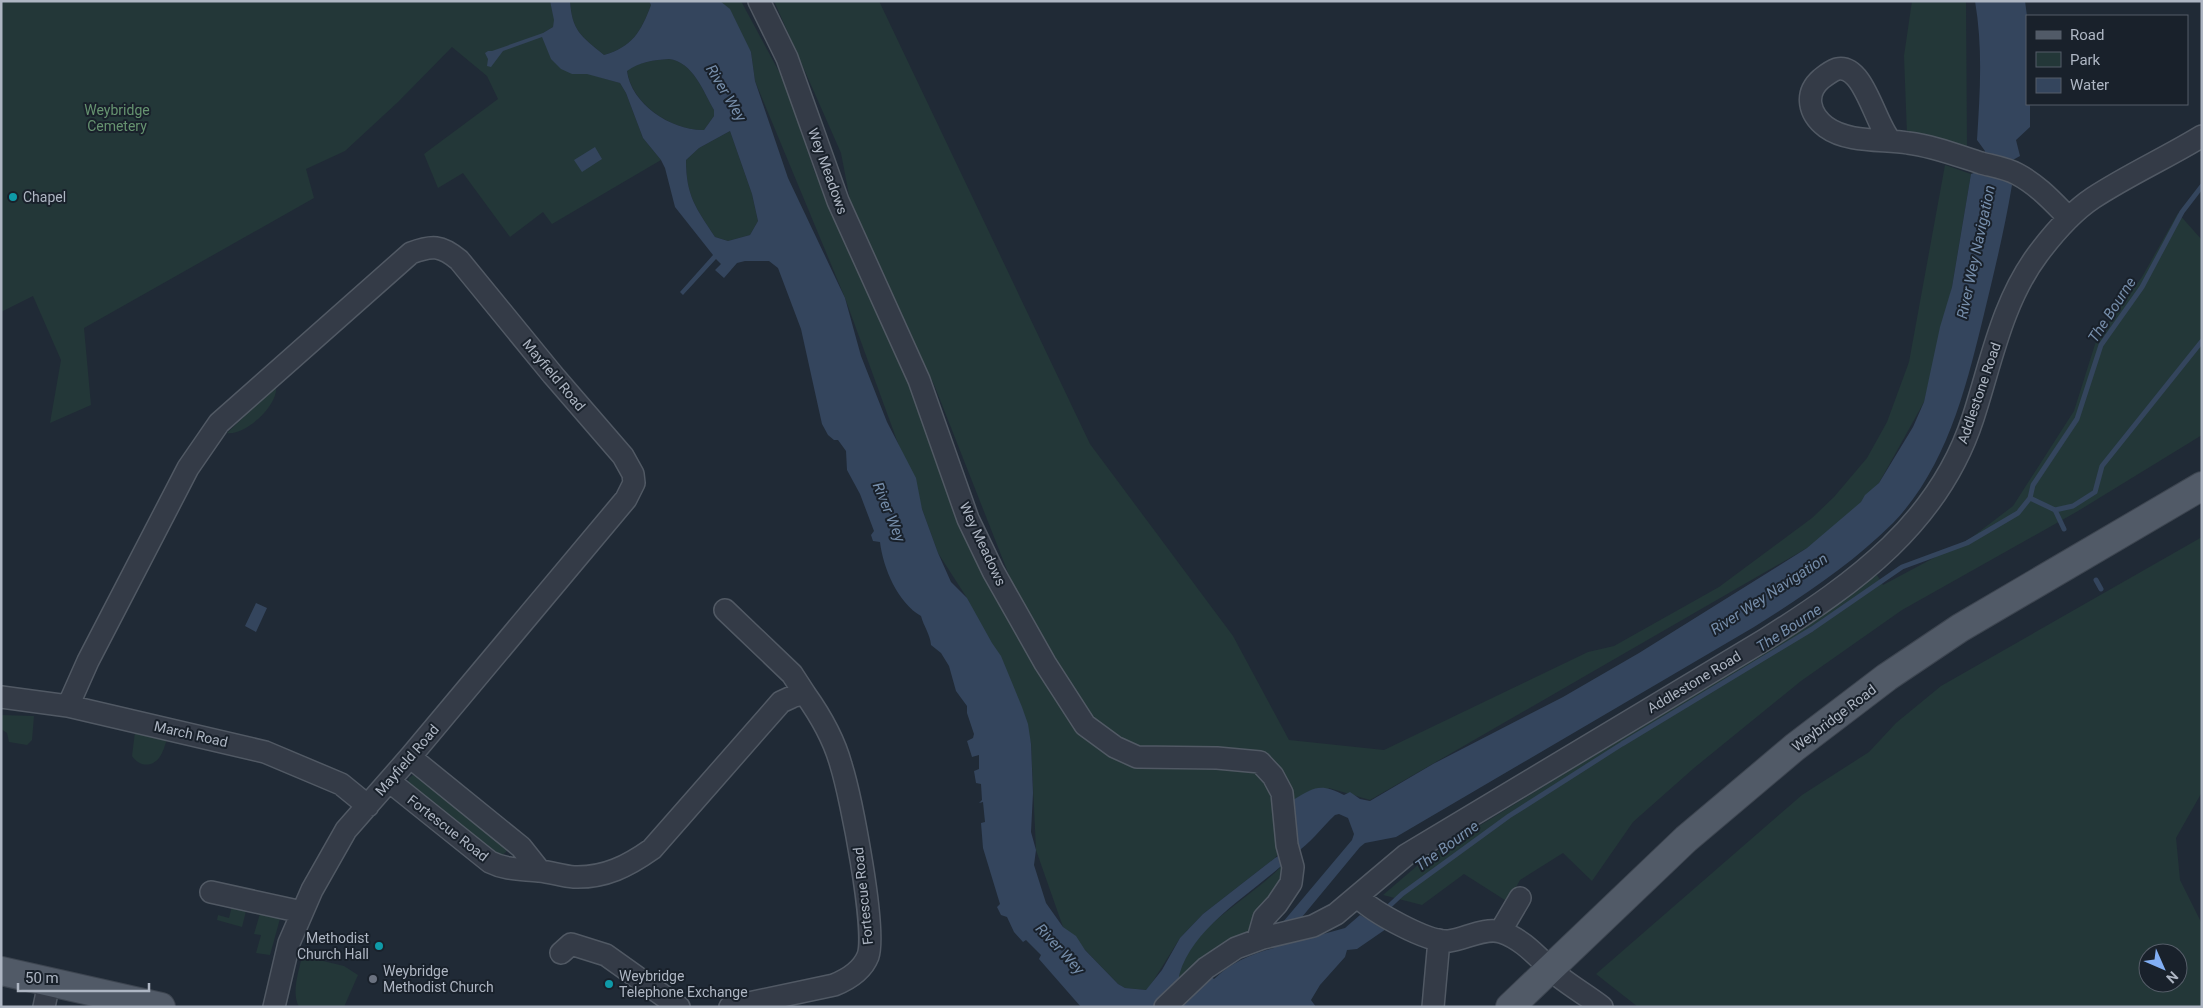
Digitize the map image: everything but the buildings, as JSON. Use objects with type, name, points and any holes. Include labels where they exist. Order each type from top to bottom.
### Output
[{"type":"main road","name":"Weybridge Road","points":[[1510,1007],[1686,839],[1795,747],[1886,677],[1960,628],[2202,486]]},
{"type":"main road","points":[[1,971],[47,995],[161,1007]]},
{"type":"street","name":"Wey Meadows","points":[[759,1],[787,58],[838,201],[919,380],[968,519],[993,571],[1045,663],[1085,724],[1115,747],[1137,757],[1217,758],[1260,762],[1273,776],[1282,793],[1289,853],[1294,867],[1291,883],[1277,904],[1264,918],[1260,939]]},
{"type":"street","name":"Addlestone Road","points":[[1165,1007],[1204,970],[1236,948],[1260,939],[1313,926],[1336,914],[1358,898],[1406,855],[1819,605],[1871,565],[1902,536],[1937,492],[1955,462],[1972,421],[2004,317],[2015,291],[2038,253],[2069,218],[2092,198],[2202,136]]},
{"type":"street","points":[[1891,141],[1946,150],[2016,173],[2040,189],[2069,218]]},
{"type":"street","name":"Mayfield Road","points":[[68,706],[88,661],[188,468],[219,423],[411,253],[430,247],[452,254],[459,260],[552,375],[623,456],[633,474],[634,484],[626,499],[410,757],[346,830],[317,895],[302,912],[289,943],[274,1007]]},
{"type":"street","name":"Fortescue Road","points":[[725,610],[792,674],[829,733],[841,763],[862,871],[871,944],[867,958],[859,970],[848,979],[834,985],[730,1007]]},
{"type":"street","name":"Fortescue Road","points":[[389,781],[490,862],[502,868],[540,871],[573,877],[596,876],[615,872],[635,861],[652,848],[781,702],[794,696],[805,694]]},
{"type":"street","name":"March Road","points":[[1,698],[68,706],[265,752],[341,784],[368,806]]},
{"type":"street","points":[[410,757],[521,847],[540,871]]},
{"type":"street","points":[[211,892],[302,912]]},
{"type":"street","points":[[1358,898],[1382,916],[1421,923],[1439,940],[1447,941],[1480,933],[1500,932],[1525,945],[1549,968],[1602,1007]]},
{"type":"street","points":[[1500,932],[1520,898]]},
{"type":"street","points":[[1432,1007],[1439,940]]},
{"type":"street","points":[[561,953],[571,944],[606,955],[679,1007]]},
{"type":"green space","name":"Weybridge Cemetery","points":[[1,1],[550,1],[555,20],[553,27],[543,33],[572,74],[590,74],[620,83],[626,93],[643,138],[661,160],[552,224],[543,212],[510,237],[463,173],[438,188],[424,154],[498,99],[487,76],[452,47],[398,102],[345,151],[306,169],[314,198],[84,328],[91,405],[50,423],[61,360],[33,296],[1,312]]},
{"type":"green space","points":[[570,1],[649,1],[651,5],[639,31],[629,43],[614,52],[604,55],[579,32],[573,19]]},
{"type":"green space","points":[[714,1],[741,1],[784,81],[815,173],[909,369],[1057,697],[935,387],[850,200],[841,153],[774,1],[879,1],[1090,444],[1233,636],[1289,740],[1384,750],[1588,652],[1614,646],[1719,587],[1812,518],[1834,497],[1867,458],[1887,422],[1909,362],[1945,165],[1971,174],[1952,287],[1924,402],[1879,483],[1849,518],[1807,548],[1370,800],[1329,788],[1275,858],[1203,914],[1180,938],[1146,990],[1125,988],[1118,984],[1063,927],[1036,850],[1031,743],[967,598],[938,553],[845,298],[755,81],[751,52]]},
{"type":"green space","points":[[1912,1],[1966,1],[1967,149],[1907,135],[1904,56]]},
{"type":"green space","points":[[669,59],[677,61],[691,71],[714,110],[714,116],[704,130],[679,126],[655,113],[636,94],[630,82],[627,70],[647,62]]},
{"type":"green space","points":[[730,131],[752,194],[758,221],[750,235],[728,241],[715,237],[697,209],[690,193],[686,160],[699,148]]},
{"type":"green space","points":[[2178,213],[2202,240],[2202,435],[2078,511],[1902,610],[1801,681],[1694,768],[1633,822],[1592,881],[1563,853],[1520,880],[1508,902],[1464,874],[1422,905],[1383,895],[1425,859],[1788,637],[1877,575],[1883,585],[1971,538],[2013,506],[2074,411],[2097,338],[2142,277]]},
{"type":"green space","points":[[276,386],[272,402],[259,418],[243,430],[227,433]]},
{"type":"green space","points":[[2202,537],[2202,792],[2176,838],[2180,880],[2202,924],[2202,1007],[1638,1007],[1596,974],[1802,795],[1869,752],[1896,723],[1941,686]]},
{"type":"green space","points":[[1,715],[34,716],[32,740],[27,745],[9,742],[7,733],[1,729]]},
{"type":"green space","points":[[135,732],[167,739],[162,754],[156,761],[149,764],[141,764],[132,756]]},
{"type":"green space","points":[[417,772],[507,848],[506,852],[500,857],[408,785],[409,778]]},
{"type":"green space","points":[[1287,860],[1292,861],[1258,939],[1177,982],[1183,962],[1193,944],[1223,915],[1273,875]]},
{"type":"green space","points":[[232,906],[247,907],[242,927],[217,920],[218,915],[229,918]]},
{"type":"green space","points":[[261,910],[281,915],[270,955],[256,953],[261,935],[254,934]]},
{"type":"green space","points":[[302,956],[344,966],[358,975],[344,1007],[299,1007],[296,989]]},
{"type":"water","points":[[550,1],[570,1],[573,19],[579,32],[604,55],[622,48],[639,31],[651,5],[649,1],[720,1],[730,9],[751,52],[755,81],[788,178],[845,298],[861,356],[887,422],[916,478],[922,509],[938,553],[951,582],[967,598],[1001,656],[1022,707],[1028,724],[1031,744],[1033,793],[1031,832],[1036,850],[1034,865],[1046,903],[1063,927],[1076,936],[1085,950],[1118,984],[1125,988],[1146,990],[1162,970],[1180,938],[1203,914],[1284,853],[1293,800],[1312,790],[1323,788],[1344,795],[1350,792],[1360,799],[1370,801],[1433,764],[1563,697],[1639,653],[1807,548],[1861,502],[1865,495],[1879,483],[1913,427],[1924,402],[1940,327],[1952,287],[1971,174],[1981,170],[1985,151],[1977,140],[1980,53],[1975,1],[2025,1],[2027,15],[2026,105],[2030,105],[2030,127],[2016,140],[2020,156],[2011,161],[2007,178],[2012,185],[2000,248],[1971,366],[1953,423],[1942,450],[1912,501],[1877,538],[1826,579],[1754,627],[1396,837],[1365,843],[1360,847],[1302,917],[1298,941],[1345,928],[1360,915],[1386,929],[1357,949],[1347,950],[1345,957],[1320,985],[1311,1000],[1316,1007],[1081,1007],[1039,959],[1041,955],[1026,940],[1023,942],[1014,932],[1007,917],[1001,915],[997,907],[1000,904],[983,848],[981,823],[985,822],[983,802],[979,803],[982,800],[981,784],[976,783],[974,771],[979,769],[979,755],[972,757],[967,741],[973,738],[974,734],[967,713],[967,706],[956,691],[949,666],[941,653],[931,645],[921,616],[905,603],[893,584],[884,563],[880,542],[873,541],[871,535],[874,531],[860,494],[847,470],[846,451],[838,440],[834,440],[828,435],[822,424],[801,329],[778,268],[769,261],[745,261],[737,263],[724,278],[715,270],[721,264],[716,259],[683,295],[680,292],[713,255],[675,207],[665,168],[661,160],[643,138],[626,93],[620,83],[587,74],[572,74],[561,69],[551,59],[542,37],[503,51],[491,67],[487,66],[488,59],[485,53],[488,51],[543,33],[553,27],[554,20]],"holes":[[[669,59],[677,61],[691,71],[714,110],[714,116],[704,130],[679,126],[655,113],[636,94],[630,83],[627,71],[637,65],[658,60]],[[730,131],[752,194],[758,221],[750,235],[728,241],[715,237],[697,209],[690,193],[686,160],[699,148]],[[1339,814],[1348,818],[1354,834],[1352,840],[1283,922],[1274,948],[1242,959],[1214,979],[1195,965],[1178,982],[1184,963],[1194,944],[1209,928],[1305,846],[1335,815]]]},
{"type":"water","points":[[595,147],[602,159],[582,172],[574,160]]},
{"type":"water","points":[[256,603],[267,608],[256,632],[245,626]]},
{"type":"waterway","name":"The Bourne","points":[[1385,910],[1402,894],[1509,816],[1622,744],[1812,629],[1902,567],[1967,543],[2018,513],[2030,498],[2033,485],[2077,419],[2101,345],[2142,287],[2182,212],[2202,186]]},
{"type":"waterway","points":[[2030,498],[2055,510],[2073,506],[2095,492],[2102,466],[2202,341]]},
{"type":"waterway","points":[[2055,510],[2064,529]]},
{"type":"waterway","points":[[2096,580],[2101,589]]},
{"type":"place","name":"Chapel","points":[[13,197]]},
{"type":"place","name":"Methodist Church Hall","points":[[379,946]]},
{"type":"place","name":"Weybridge Methodist Church","points":[[373,979]]},
{"type":"place","name":"Weybridge Telephone Exchange","points":[[609,984]]},
{"type":"water label","name":"River Wey","points":[[726,93]]},
{"type":"water label","name":"River Wey Navigation","points":[[1976,252]]},
{"type":"water label","name":"River Wey","points":[[889,512]]},
{"type":"water label","name":"River Wey Navigation","points":[[1769,594]]},
{"type":"water label","name":"River Wey","points":[[1060,949]]}]
